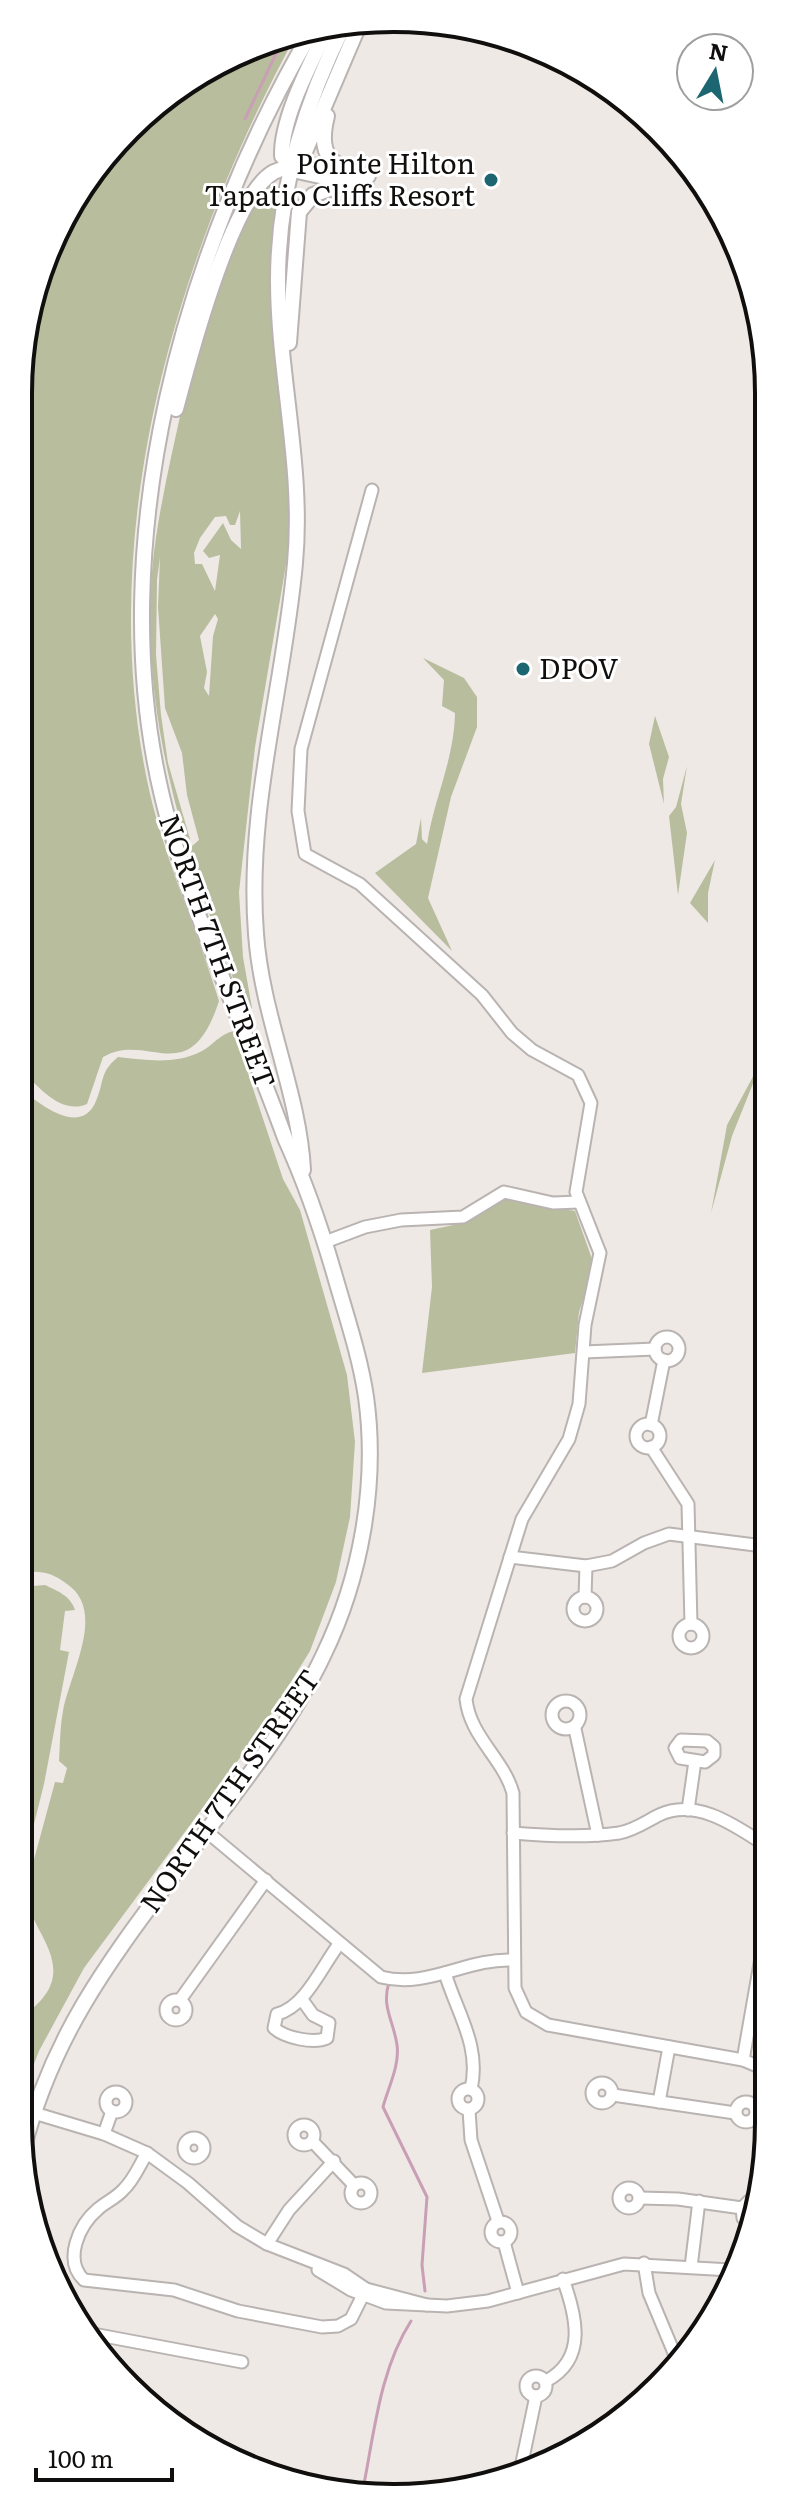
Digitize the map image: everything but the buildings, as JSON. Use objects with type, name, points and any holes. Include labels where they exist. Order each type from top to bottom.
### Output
[{"type":"main road","points":[[290,166],[304,154],[355,34]]},
{"type":"main road","name":"NORTH 7TH STREET","points":[[304,1178],[301,1134],[263,993],[255,909],[261,780],[290,607],[297,537],[295,463],[278,280],[290,166],[308,106],[339,36]]},
{"type":"main road","points":[[290,166],[282,156],[284,137],[303,81],[322,39]]},
{"type":"main road","name":"NORTH 7TH STREET","points":[[32,2120],[64,2034],[82,2003],[271,1742],[317,1669],[339,1619],[360,1543],[368,1477],[366,1397],[355,1344],[304,1178],[190,894],[161,793],[150,727],[143,649],[150,514],[172,386],[207,259],[261,127],[306,43]]},
{"type":"main road","points":[[344,60],[321,142],[326,154],[358,179]]},
{"type":"main road","points":[[150,514],[157,497],[187,367],[218,271],[254,191],[272,173],[290,166],[313,165],[358,179]]},
{"type":"main road","points":[[284,359],[290,339],[299,212],[322,189],[358,179]]},
{"type":"street","points":[[372,490],[301,749],[300,835],[305,854],[370,893],[482,995],[512,1033],[532,1050],[578,1075],[591,1103],[576,1192],[600,1253],[585,1325],[575,1423],[522,1519],[466,1699],[468,1718],[509,1777],[513,1793],[515,1988],[526,2012],[548,2025],[743,2060],[755,2065]]},
{"type":"street","points":[[325,1242],[365,1227],[401,1220],[463,1217],[504,1192],[553,1203],[579,1202]]},
{"type":"street","points":[[584,1352],[655,1349],[664,1338],[678,1344],[677,1355],[664,1360]]},
{"type":"street","points":[[655,1349],[664,1360]]},
{"type":"street","points":[[664,1360],[651,1425],[660,1436],[651,1447],[688,1504],[691,1624]]},
{"type":"street","points":[[510,1557],[586,1566],[612,1561],[644,1543],[669,1534],[755,1545]]},
{"type":"street","points":[[585,1597],[586,1566]]},
{"type":"street","points":[[575,1729],[598,1835]]},
{"type":"street","points":[[688,1810],[695,1761]]},
{"type":"street","points":[[513,1833],[598,1835],[633,1830],[659,1815],[688,1810],[713,1815],[755,1839]]},
{"type":"street","points":[[206,1831],[381,1977],[415,1982],[488,1960],[513,1960]]},
{"type":"street","points":[[180,2000],[266,1880]]},
{"type":"street","points":[[303,2001],[313,2015],[329,2023],[327,2038],[321,2041],[283,2035],[274,2028],[277,2014],[291,2011],[303,2001],[312,1980],[339,1944]]},
{"type":"street","points":[[445,1973],[470,2036],[474,2059],[471,2089],[479,2100],[469,2110],[471,2140],[498,2221],[491,2228],[491,2235],[495,2240],[504,2242],[518,2293]]},
{"type":"street","points":[[743,2060],[755,1992]]},
{"type":"street","points":[[659,2102],[669,2047]]},
{"type":"street","points":[[613,2095],[735,2113]]},
{"type":"street","points":[[104,2134],[112,2111]]},
{"type":"street","points":[[34,2113],[104,2134],[147,2153],[178,2175],[237,2226],[308,2263],[344,2274],[365,2292],[427,2305],[471,2304],[588,2271],[644,2263],[723,2269]]},
{"type":"street","points":[[313,2142],[354,2185]]},
{"type":"street","points":[[147,2153],[125,2189],[99,2207],[80,2232],[74,2257],[79,2276],[92,2284],[174,2290],[238,2311],[288,2318],[322,2327],[338,2326],[351,2319],[365,2292]]},
{"type":"street","points":[[178,2175],[189,2157]]},
{"type":"street","points":[[267,2244],[289,2210],[334,2161]]},
{"type":"street","points":[[640,2198],[699,2201],[742,2208]]},
{"type":"street","points":[[691,2267],[699,2201]]},
{"type":"street","points":[[742,2208],[746,2204]]},
{"type":"street","points":[[742,2208],[743,2216]]},
{"type":"street","points":[[644,2263],[649,2293],[673,2351]]},
{"type":"street","points":[[536,2396],[545,2392],[546,2381],[563,2368],[576,2341],[576,2325],[563,2279]]},
{"type":"street","points":[[102,2336],[242,2362]]},
{"type":"street","points":[[536,2396],[528,2392],[527,2380],[538,2376],[546,2381]]},
{"type":"street","points":[[526,2459],[536,2396]]},
{"type":"green space","points":[[290,47],[252,122],[214,213],[181,307],[156,403],[139,501],[131,599],[135,697],[150,794],[165,847],[219,1001],[207,1029],[195,1045],[181,1052],[120,1051],[103,1057],[87,1104],[68,1106],[44,1092],[32,1081],[32,394],[35,346],[44,300],[60,255],[80,213],[107,173],[138,138],[173,107],[213,80]]},
{"type":"green space","points":[[267,181],[278,185],[271,270],[289,485],[289,547],[255,747],[239,892],[243,957],[252,1008],[247,1014],[206,904],[173,792],[153,678],[150,620],[159,519],[191,368],[216,283],[252,203]],"holes":[[[240,511],[241,549],[231,540],[223,523],[203,551],[209,558],[220,555],[215,591],[202,564],[195,564],[194,553],[215,517],[226,516],[230,525],[235,525]],[[160,557],[158,607],[165,708],[182,753],[187,795],[199,840],[192,846],[168,763],[161,715],[156,655]],[[215,614],[218,619],[213,636],[209,696],[204,688],[207,672],[200,636]]]},
{"type":"green space","points":[[423,658],[464,678],[477,697],[477,727],[451,797],[428,898],[452,951],[375,873],[416,844],[421,818],[422,839],[427,844],[448,763],[455,713],[442,706],[444,680]]},
{"type":"green space","points":[[655,716],[669,757],[663,779],[664,804],[649,744]]},
{"type":"green space","points":[[687,766],[681,804],[687,833],[678,895],[669,816],[676,807]]},
{"type":"green space","points":[[715,860],[708,893],[708,923],[690,903]]},
{"type":"green space","points":[[234,1031],[283,1179],[300,1210],[347,1375],[355,1442],[350,1517],[336,1582],[310,1651],[265,1724],[84,1968],[32,2069],[32,2010],[45,1995],[52,1981],[53,1968],[51,1955],[32,1916],[32,1867],[55,1782],[63,1783],[67,1768],[59,1761],[62,1717],[85,1626],[79,1596],[56,1577],[32,1572],[32,1098],[60,1115],[81,1117],[96,1101],[105,1072],[118,1057],[182,1058],[202,1051]]},
{"type":"green space","points":[[755,1073],[732,1136],[711,1213],[727,1125]]},
{"type":"green space","points":[[499,1197],[575,1211],[592,1259],[592,1273],[579,1312],[575,1353],[422,1373],[432,1287],[430,1230],[463,1223]]},
{"type":"green space","points":[[45,1585],[58,1592],[75,1610],[65,1611],[60,1650],[69,1652],[32,1832],[32,1586]]},
{"type":"waterway","points":[[245,119],[277,51]]},
{"type":"waterway","points":[[389,1983],[386,1999],[397,2053],[383,2107],[427,2197],[422,2265],[425,2291]]},
{"type":"waterway","points":[[364,2483],[385,2382],[400,2340],[411,2321]]},
{"type":"place","name":"Pointe Hilton Tapatio Cliffs Resort","points":[[491,180]]},
{"type":"place","name":"DPOV","points":[[523,669]]}]
